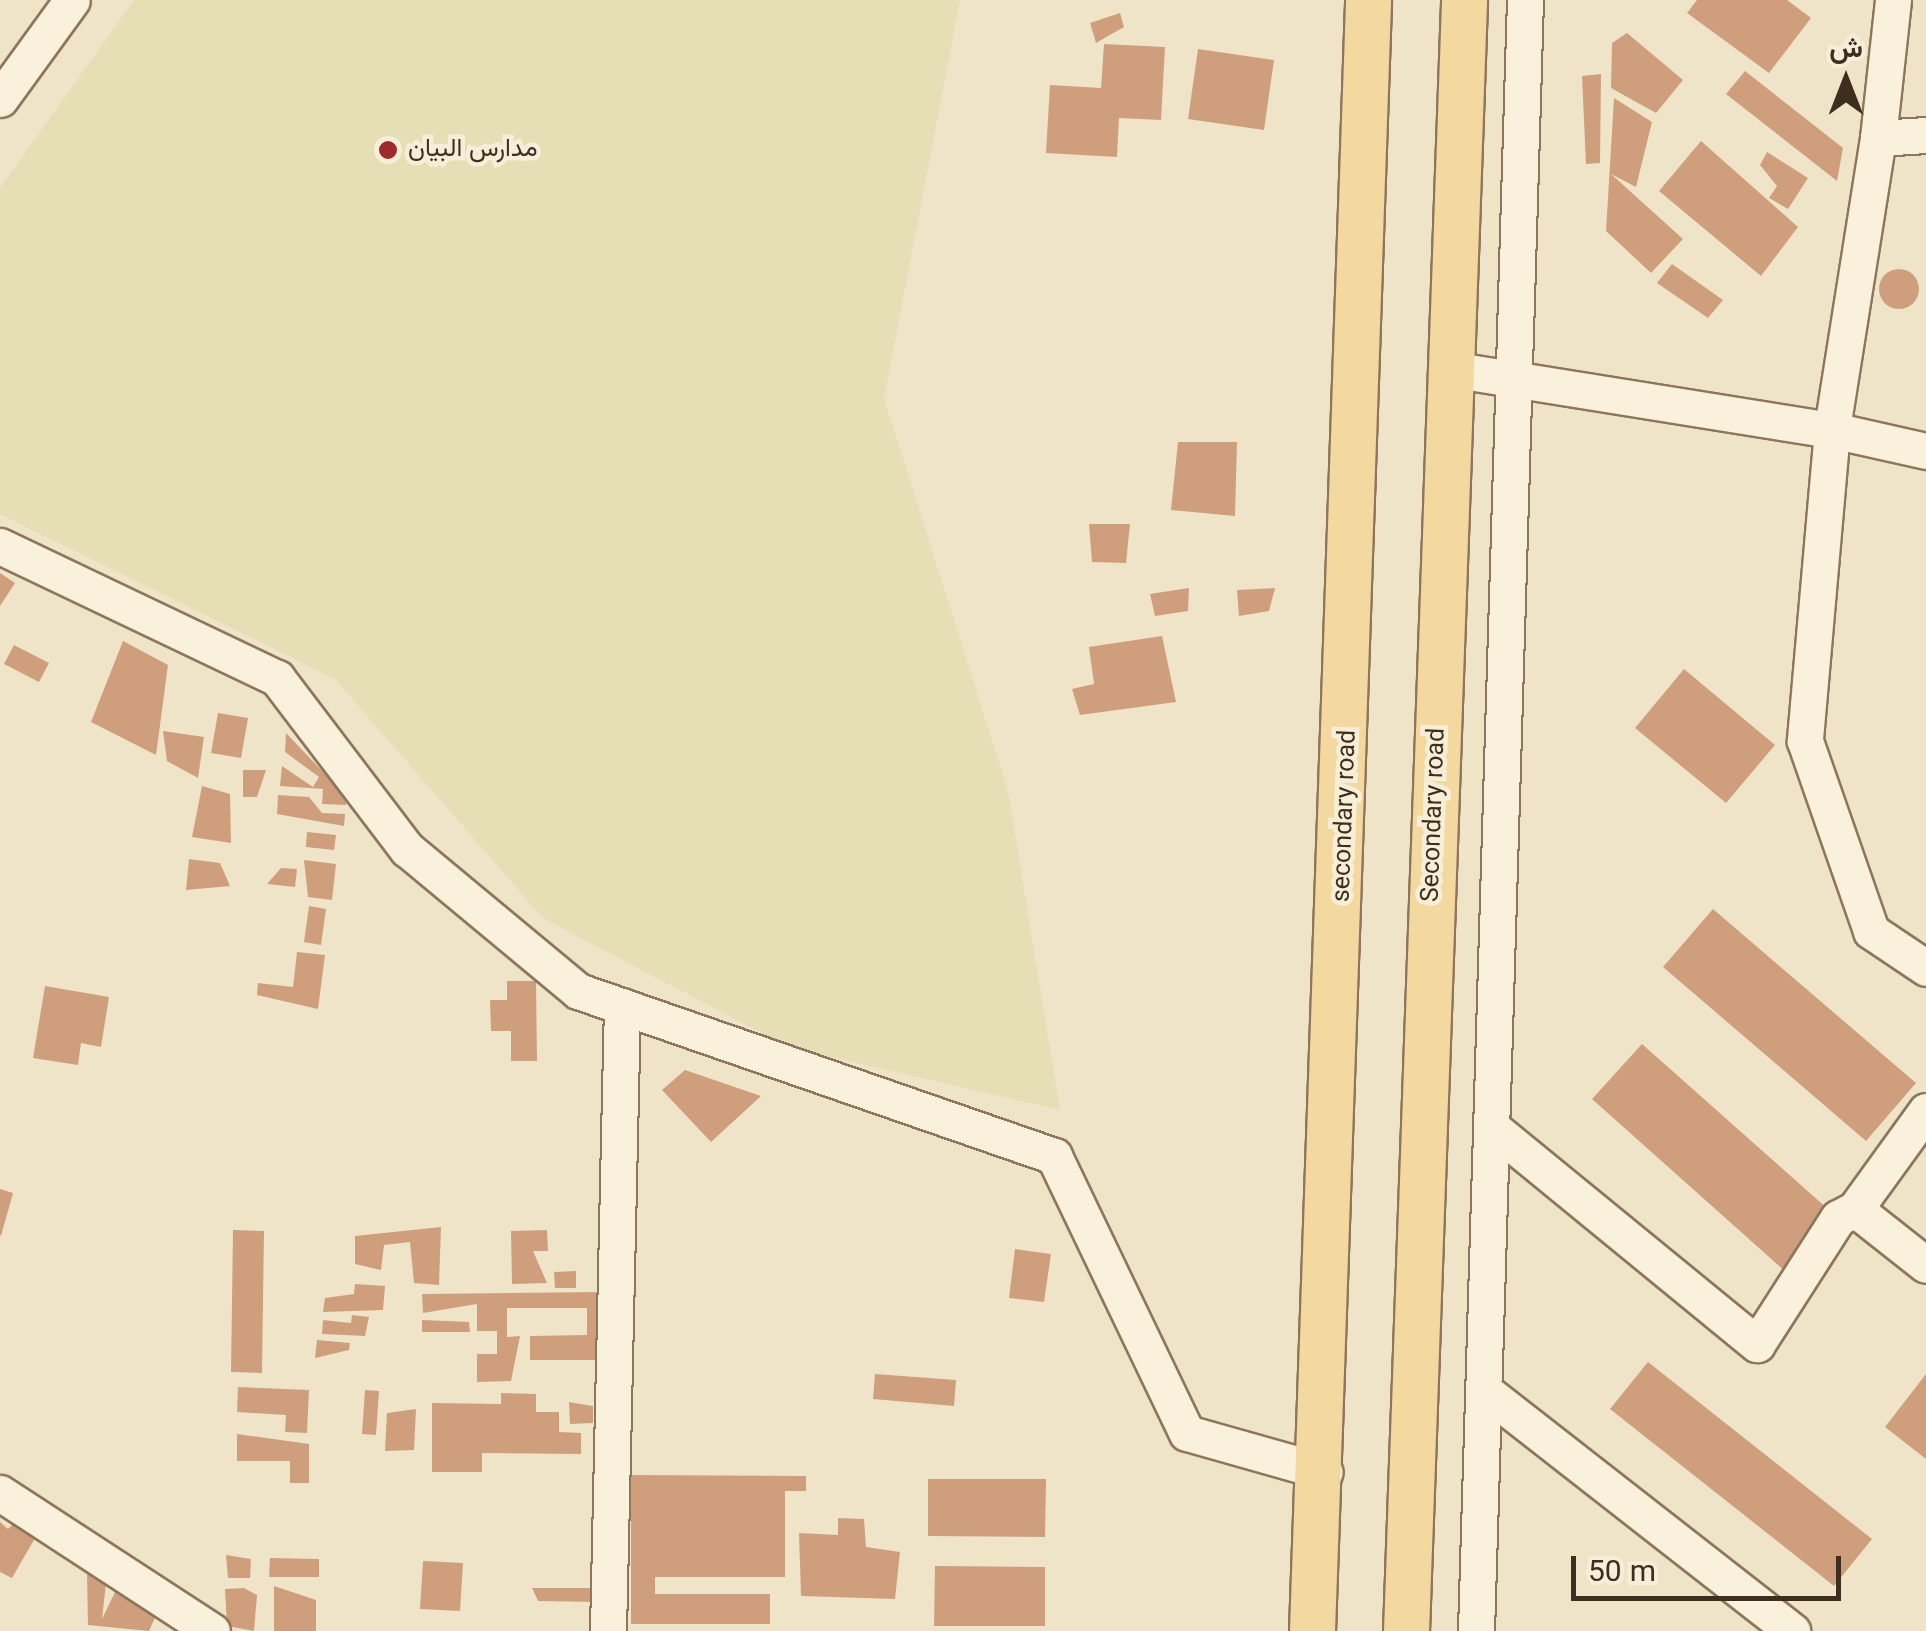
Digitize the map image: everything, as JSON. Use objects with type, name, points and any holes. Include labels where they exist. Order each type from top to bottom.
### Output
[{"type":"main road","name":"secondary road","points":[[1312,1631],[1325,1472],[1368,0]]},
{"type":"main road","name":"Secondary road","points":[[1406,1631],[1464,0]]},
{"type":"street","points":[[0,99],[72,0]]},
{"type":"street","points":[[1476,1631],[1525,0]]},
{"type":"street","points":[[1893,0],[1878,138],[1832,430],[1805,741],[1870,931],[1926,968]]},
{"type":"street","points":[[1878,138],[1926,136]]},
{"type":"street","points":[[1450,370],[1514,374],[1832,430],[1926,452]]},
{"type":"street","points":[[0,546],[277,678],[407,848],[578,991],[1054,1156],[1187,1433],[1325,1472]]},
{"type":"street","points":[[608,1631],[622,1006]]},
{"type":"street","points":[[1494,1129],[1757,1344],[1838,1218],[1855,1209],[1926,1110]]},
{"type":"street","points":[[1855,1209],[1926,1265]]},
{"type":"street","points":[[1485,1392],[1792,1631]]},
{"type":"street","points":[[0,1494],[212,1631]]},
{"type":"shaded area","points":[[134,0],[960,0],[884,398],[1008,791],[1060,1110],[788,1047],[543,918],[335,679],[0,514],[0,188]]},
{"type":"building","points":[[1697,0],[1787,0],[1811,18],[1769,73],[1687,13]]},
{"type":"building","points":[[1120,13],[1124,27],[1096,43],[1090,23]]},
{"type":"building","points":[[1627,33],[1683,80],[1656,113],[1611,88],[1612,43]]},
{"type":"building","points":[[1104,44],[1165,47],[1161,120],[1119,118],[1117,157],[1046,153],[1050,85],[1101,88]]},
{"type":"building","points":[[1198,49],[1274,60],[1264,130],[1188,119]]},
{"type":"building","points":[[1745,71],[1843,148],[1837,181],[1726,94]]},
{"type":"building","points":[[1601,74],[1600,163],[1586,164],[1582,76]]},
{"type":"building","points":[[1614,98],[1652,122],[1636,187],[1611,174],[1683,239],[1651,273],[1606,231]]},
{"type":"building","points":[[1701,141],[1798,227],[1761,276],[1659,191]]},
{"type":"building","points":[[1767,152],[1808,178],[1788,209],[1769,198],[1777,186],[1760,165]]},
{"type":"building","points":[[1672,264],[1723,300],[1708,318],[1657,283]]},
{"type":"building","points":[[1899,269],[1913,275],[1919,289],[1913,303],[1899,309],[1885,303],[1879,289],[1885,275]]},
{"type":"building","points":[[1178,442],[1237,442],[1235,516],[1171,510]]},
{"type":"building","points":[[1089,524],[1130,524],[1126,563],[1092,562]]},
{"type":"building","points":[[0,573],[15,583],[0,606]]},
{"type":"building","points":[[1189,588],[1188,611],[1155,616],[1150,594]]},
{"type":"building","points":[[1275,588],[1269,611],[1239,616],[1237,590]]},
{"type":"building","points":[[1162,636],[1176,702],[1080,715],[1072,689],[1094,684],[1089,647]]},
{"type":"building","points":[[123,641],[168,665],[156,755],[91,722]]},
{"type":"building","points":[[14,645],[49,663],[39,682],[4,664]]},
{"type":"building","points":[[1684,669],[1775,745],[1726,803],[1635,728]]},
{"type":"building","points":[[218,713],[248,718],[241,758],[211,753]]},
{"type":"building","points":[[163,731],[204,737],[198,778],[167,761]]},
{"type":"building","points":[[286,733],[347,797],[346,805],[322,804],[323,789],[280,786],[282,766],[313,787],[319,777],[285,752]]},
{"type":"building","points":[[243,770],[266,770],[257,797],[243,797]]},
{"type":"building","points":[[202,786],[230,794],[231,843],[192,837]]},
{"type":"building","points":[[278,795],[309,797],[322,813],[345,814],[344,826],[277,814]]},
{"type":"building","points":[[307,832],[336,835],[334,850],[306,847]]},
{"type":"building","points":[[189,859],[220,863],[230,886],[186,890]]},
{"type":"building","points":[[304,860],[336,864],[332,900],[308,897]]},
{"type":"building","points":[[281,868],[297,869],[295,887],[267,884]]},
{"type":"building","points":[[309,906],[326,909],[321,945],[304,942]]},
{"type":"building","points":[[1713,909],[1916,1083],[1866,1141],[1663,967]]},
{"type":"building","points":[[297,952],[325,955],[318,1009],[257,995],[258,983],[293,987]]},
{"type":"building","points":[[507,981],[536,981],[537,1061],[511,1061],[511,1031],[491,1031],[490,1000],[507,1000]]},
{"type":"building","points":[[45,986],[109,997],[101,1047],[81,1043],[78,1065],[33,1058]]},
{"type":"building","points":[[1642,1044],[1838,1218],[1788,1274],[1592,1099]]},
{"type":"building","points":[[685,1070],[761,1096],[711,1142],[662,1090]]},
{"type":"building","points":[[0,1189],[13,1193],[1,1236],[0,1235]]},
{"type":"building","points":[[441,1227],[439,1285],[414,1283],[410,1242],[384,1245],[381,1270],[355,1264],[355,1236]]},
{"type":"building","points":[[233,1230],[264,1231],[262,1373],[231,1372]]},
{"type":"building","points":[[547,1230],[548,1251],[533,1251],[547,1283],[512,1284],[511,1231]]},
{"type":"building","points":[[1015,1249],[1051,1254],[1044,1302],[1009,1298]]},
{"type":"building","points":[[576,1271],[576,1288],[555,1288],[554,1272]]},
{"type":"building","points":[[355,1284],[385,1286],[383,1310],[323,1312],[325,1298],[354,1294]]},
{"type":"building","points":[[603,1292],[604,1360],[530,1360],[530,1336],[587,1335],[587,1308],[507,1308],[507,1337],[520,1336],[511,1381],[477,1382],[477,1354],[497,1354],[497,1331],[477,1331],[477,1304],[423,1313],[422,1294]]},
{"type":"building","points":[[352,1315],[369,1317],[365,1336],[322,1334],[323,1320],[351,1323]]},
{"type":"building","points":[[422,1320],[469,1322],[470,1332],[422,1332]]},
{"type":"building","points":[[317,1340],[350,1343],[349,1350],[315,1358]]},
{"type":"building","points":[[1648,1362],[1872,1539],[1834,1586],[1610,1409]]},
{"type":"building","points":[[875,1374],[956,1380],[954,1406],[873,1399]]},
{"type":"building","points":[[1926,1374],[1926,1459],[1885,1427]]},
{"type":"building","points":[[238,1387],[309,1390],[307,1433],[285,1432],[286,1415],[237,1412]]},
{"type":"building","points":[[365,1390],[379,1391],[376,1435],[362,1434]]},
{"type":"building","points":[[501,1393],[536,1394],[536,1412],[559,1412],[559,1432],[581,1433],[581,1454],[482,1453],[482,1472],[432,1472],[432,1403],[501,1404]]},
{"type":"building","points":[[569,1402],[593,1406],[593,1423],[570,1424]]},
{"type":"building","points":[[416,1409],[414,1450],[385,1451],[387,1413]]},
{"type":"building","points":[[237,1434],[309,1444],[309,1483],[290,1483],[290,1461],[237,1461]]},
{"type":"building","points":[[631,1475],[806,1476],[806,1491],[785,1491],[785,1577],[655,1577],[655,1594],[770,1594],[770,1624],[631,1624]]},
{"type":"building","points":[[928,1479],[1046,1479],[1045,1537],[928,1536]]},
{"type":"building","points":[[838,1518],[864,1519],[866,1547],[900,1552],[895,1599],[801,1596],[799,1533],[838,1535]]},
{"type":"building","points":[[16,1521],[38,1533],[12,1578],[0,1572],[0,1522],[8,1529]]},
{"type":"building","points":[[226,1555],[251,1559],[250,1578],[228,1578]]},
{"type":"building","points":[[270,1558],[319,1559],[319,1577],[269,1577]]},
{"type":"building","points":[[423,1561],[463,1563],[460,1611],[420,1609]]},
{"type":"building","points":[[935,1566],[1045,1567],[1045,1626],[934,1626]]},
{"type":"building","points":[[87,1572],[106,1583],[102,1619],[116,1590],[158,1611],[149,1631],[88,1625]]},
{"type":"building","points":[[274,1586],[316,1600],[316,1631],[274,1631]]},
{"type":"building","points":[[244,1588],[257,1595],[254,1631],[227,1626],[225,1589]]},
{"type":"building","points":[[532,1588],[593,1588],[597,1602],[538,1601]]},
{"type":"place","name":"مدارس البيان","points":[[388,150]]}]
